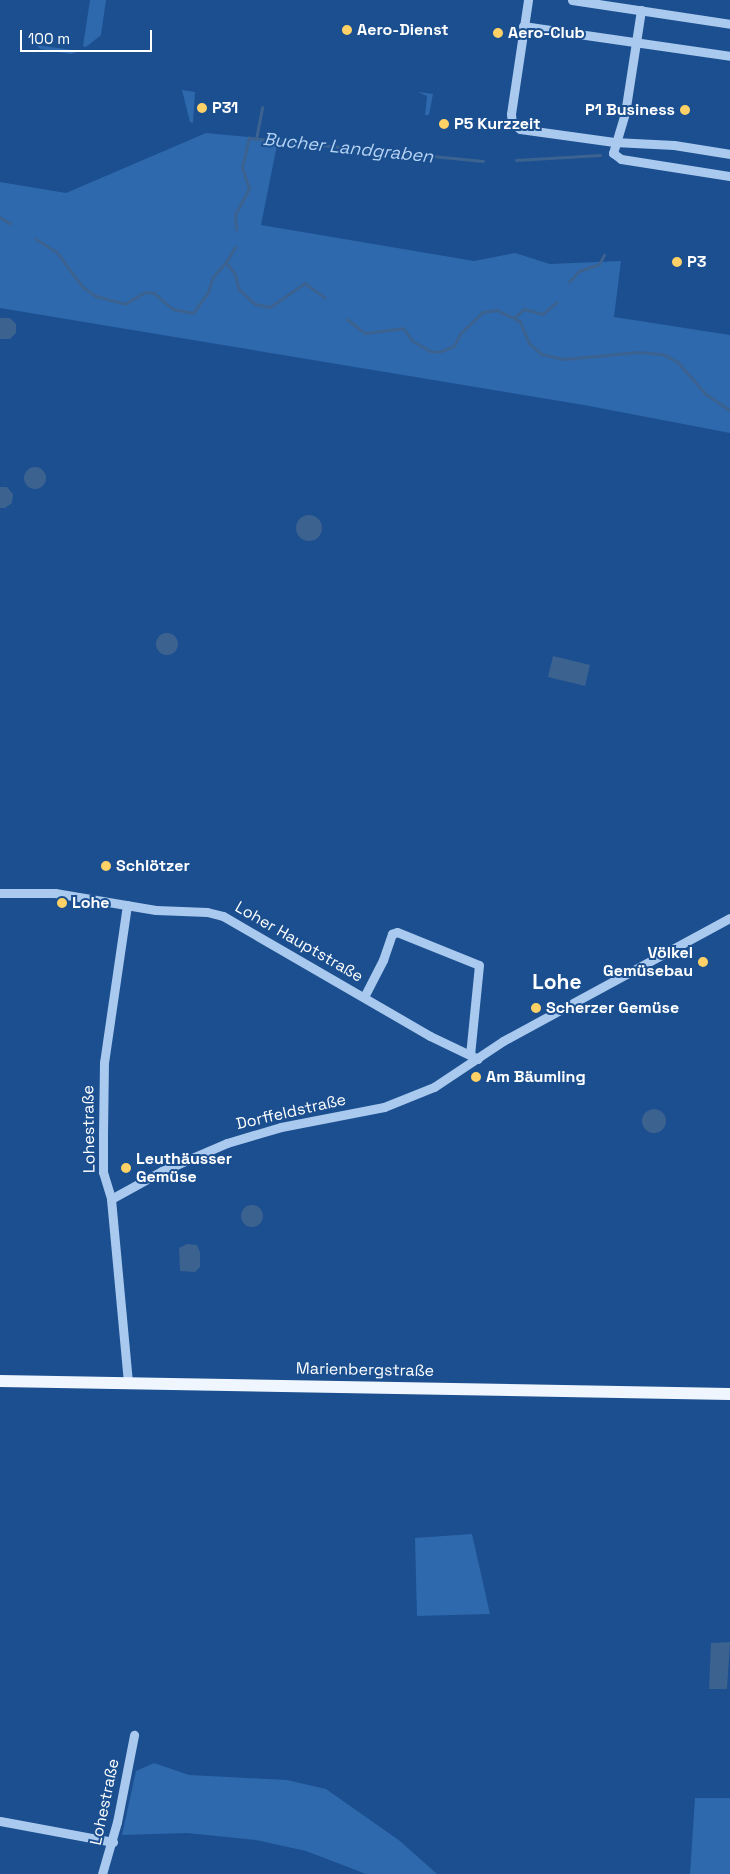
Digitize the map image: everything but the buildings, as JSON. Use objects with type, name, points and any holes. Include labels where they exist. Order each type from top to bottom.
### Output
[{"type":"main road","name":"Marienbergstraße","points":[[0,1380],[730,1394]]},
{"type":"street","points":[[528,0],[523,26],[512,123],[520,129],[614,142],[674,145],[730,154]]},
{"type":"street","points":[[572,0],[730,24]]},
{"type":"street","points":[[641,10],[625,112],[614,142],[613,153],[622,159],[730,176]]},
{"type":"street","points":[[523,26],[730,56]]},
{"type":"street","name":"Loher Hauptstraße","points":[[0,893],[55,893],[128,905],[223,916],[430,1036],[474,1057]]},
{"type":"street","name":"Lohestraße","points":[[128,905],[104,1062],[103,1172],[111,1199],[128,1382]]},
{"type":"street","name":"Dorffeldstraße","points":[[111,1199],[162,1171],[235,1140],[281,1127],[401,1101],[434,1088],[474,1057],[730,918]]},
{"type":"street","points":[[364,997],[383,960],[392,934],[397,932],[479,965],[474,1057]]},
{"type":"street","name":"Lohestraße","points":[[102,1874],[112,1842],[134,1735]]},
{"type":"street","points":[[0,1821],[112,1842]]},
{"type":"shaded area","points":[[90,0],[106,0],[101,35],[86,47],[83,46]]},
{"type":"shaded area","points":[[36,45],[80,51],[71,54],[40,49]]},
{"type":"shaded area","points":[[182,90],[195,92],[193,123],[190,122]]},
{"type":"shaded area","points":[[418,92],[433,94],[429,115],[425,115],[427,96]]},
{"type":"shaded area","points":[[206,133],[278,140],[261,225],[474,261],[515,253],[550,264],[621,261],[614,317],[730,335],[730,433],[584,405],[0,308],[0,182],[66,193]]},
{"type":"shaded area","points":[[0,318],[10,318],[16,324],[16,333],[10,339],[0,339]]},
{"type":"shaded area","points":[[35,467],[43,470],[46,478],[43,486],[35,489],[27,486],[24,478],[27,470]]},
{"type":"shaded area","points":[[0,487],[7,487],[13,494],[12,503],[5,508],[0,508]]},
{"type":"shaded area","points":[[309,515],[318,519],[322,528],[318,537],[309,541],[300,537],[296,528],[300,519]]},
{"type":"shaded area","points":[[167,633],[175,636],[178,644],[175,652],[167,655],[159,652],[156,644],[159,636]]},
{"type":"shaded area","points":[[553,656],[590,665],[585,686],[548,677]]},
{"type":"shaded area","points":[[654,1109],[659,1110],[665,1116],[665,1126],[659,1132],[654,1133],[649,1132],[643,1126],[642,1121],[643,1116],[649,1110]]},
{"type":"shaded area","points":[[252,1205],[260,1208],[263,1216],[260,1224],[252,1227],[244,1224],[241,1216],[244,1208]]},
{"type":"shaded area","points":[[187,1244],[197,1245],[200,1252],[200,1267],[195,1272],[180,1271],[179,1248]]},
{"type":"shaded area","points":[[472,1534],[490,1614],[417,1616],[415,1538]]},
{"type":"shaded area","points":[[730,1642],[727,1689],[709,1689],[711,1643]]},
{"type":"shaded area","points":[[154,1763],[189,1775],[287,1780],[326,1789],[400,1841],[437,1874],[366,1874],[306,1851],[256,1840],[187,1833],[122,1835],[136,1771]]},
{"type":"shaded area","points":[[695,1798],[730,1798],[730,1874],[690,1874]]},
{"type":"waterway","points":[[256,139],[262,108]]},
{"type":"waterway","name":"Bucher Landgraben","points":[[236,230],[235,215],[249,189],[242,168],[249,138],[483,161]]},
{"type":"waterway","name":"Bucher Landgraben","points":[[516,160],[600,155]]},
{"type":"waterway","points":[[0,217],[10,223]]},
{"type":"waterway","points":[[36,239],[57,252],[83,287],[96,296],[125,304],[145,292],[154,293],[173,309],[193,313],[208,292],[213,277],[226,262],[235,273],[239,289],[255,304],[270,307],[305,283],[324,297]]},
{"type":"waterway","name":"Bucher Landgraben","points":[[226,262],[235,247]]},
{"type":"waterway","points":[[569,282],[579,271],[599,264],[604,255]]},
{"type":"waterway","points":[[514,318],[524,309],[543,314],[557,302]]},
{"type":"waterway","points":[[347,319],[365,333],[403,328],[413,341],[430,351],[439,352],[454,346],[460,334],[483,312],[497,310],[520,321],[530,344],[542,354],[564,359],[639,352],[663,354],[678,362],[706,394],[730,410]]},
{"type":"place","name":"Aero-Dienst","points":[[347,30]]},
{"type":"place","name":"Aero-Club","points":[[498,33]]},
{"type":"place","name":"P31","points":[[202,108]]},
{"type":"place","name":"P1 Business","points":[[685,110]]},
{"type":"place","name":"P5 Kurzzeit","points":[[444,124]]},
{"type":"place","name":"P3","points":[[677,262]]},
{"type":"place","name":"Schlötzer","points":[[106,866]]},
{"type":"place","name":"Lohe","points":[[62,903]]},
{"type":"place","name":"Völkel Gemüsebau","points":[[703,962]]},
{"type":"place","name":"Scherzer Gemüse","points":[[536,1008]]},
{"type":"place","name":"Am Bäumling","points":[[476,1077]]},
{"type":"place","name":"Leuthäusser Gemüse","points":[[126,1168]]},
{"type":"district","name":"Lohe","points":[[557,982]]}]
